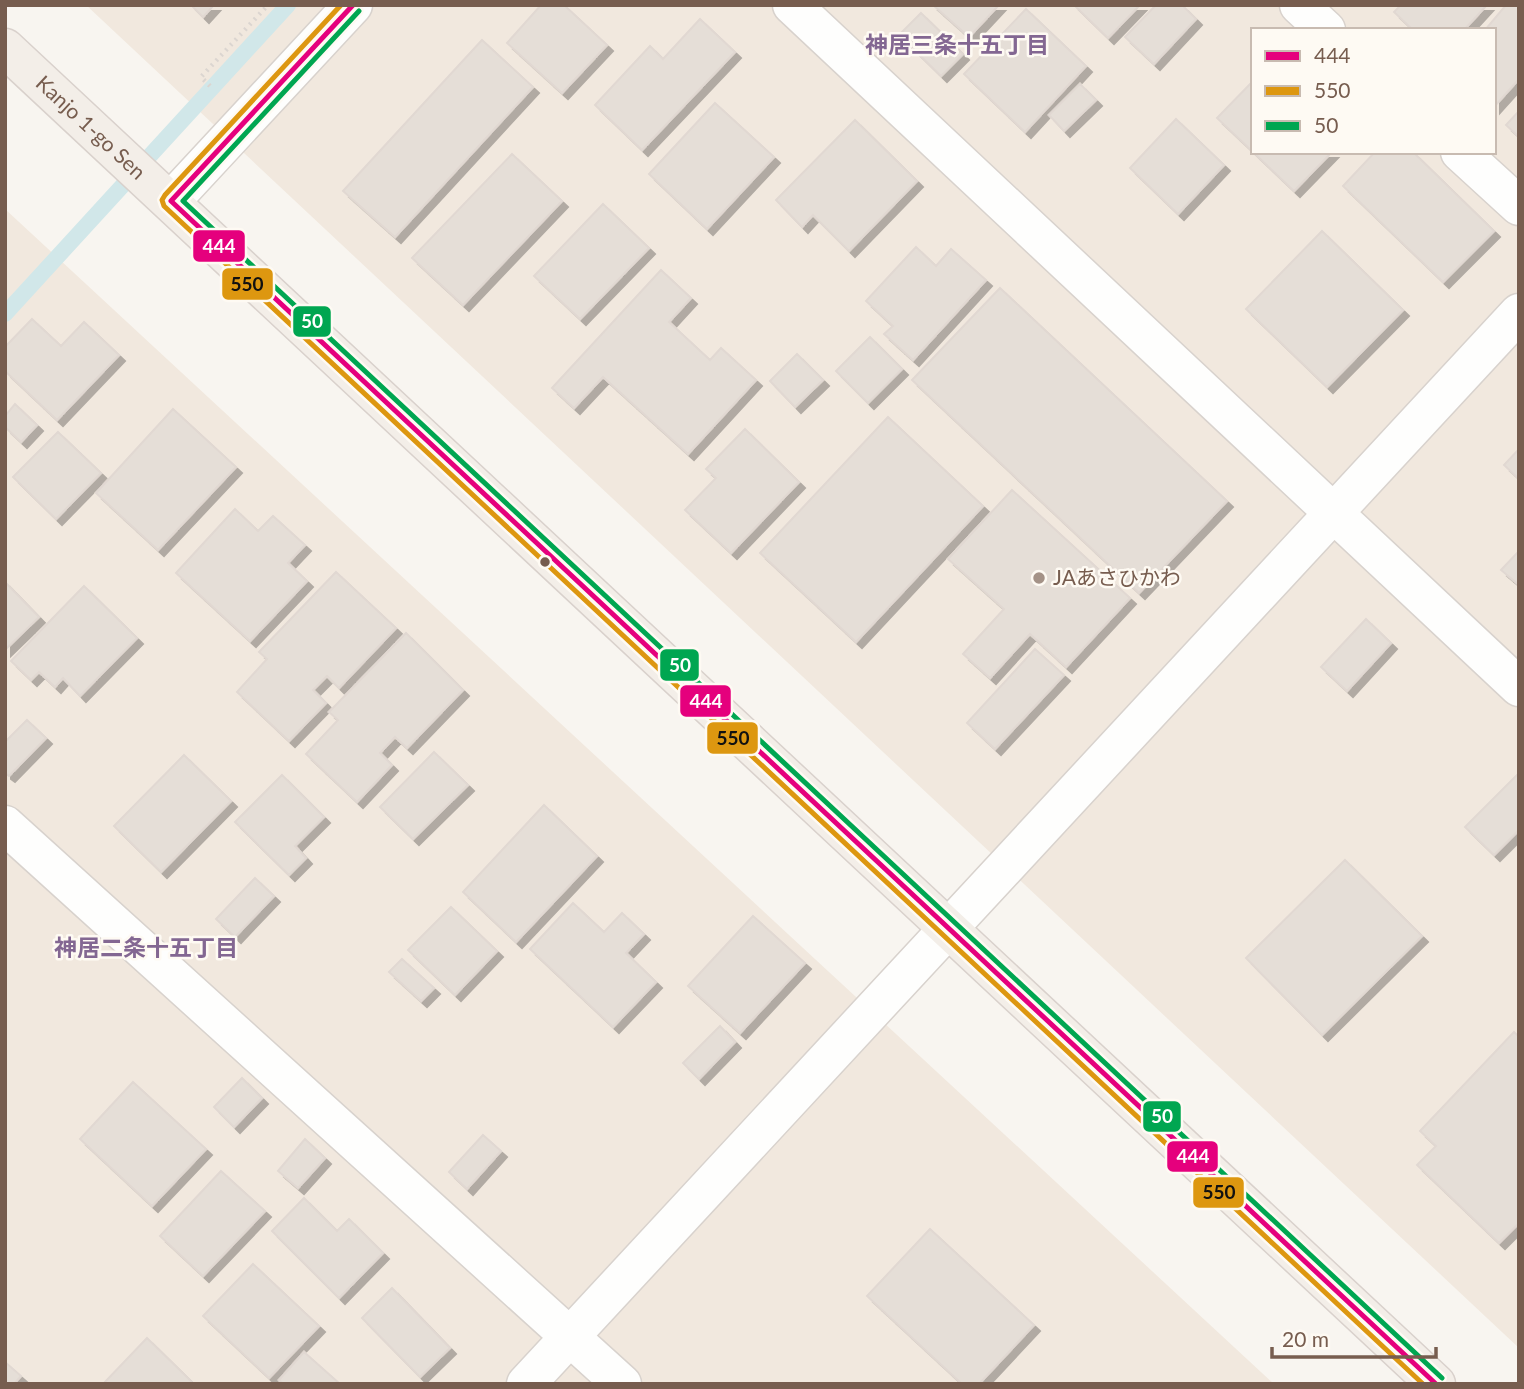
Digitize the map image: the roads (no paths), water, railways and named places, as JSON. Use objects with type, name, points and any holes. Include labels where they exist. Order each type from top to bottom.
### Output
[{"type":"main road","name":"Kanjo 1-go Sen","points":[[5,48],[1436,1384]]},
{"type":"street","points":[[171,201],[353,5]]},
{"type":"street","points":[[792,5],[1519,687]]},
{"type":"street","points":[[1299,5],[1323,28]]},
{"type":"street","points":[[1462,154],[1519,206]]},
{"type":"street","points":[[526,1384],[1519,313]]},
{"type":"street","points":[[5,825],[622,1384]]},
{"type":"waterway","points":[[5,314],[288,5]]},
{"type":"place","name":"JAあさひかわ","points":[[1039,578]]},
{"type":"district","name":"神居三条十五丁目","points":[[957,45]]},
{"type":"district","name":"神居二条十五丁目","points":[[146,948]]}]
